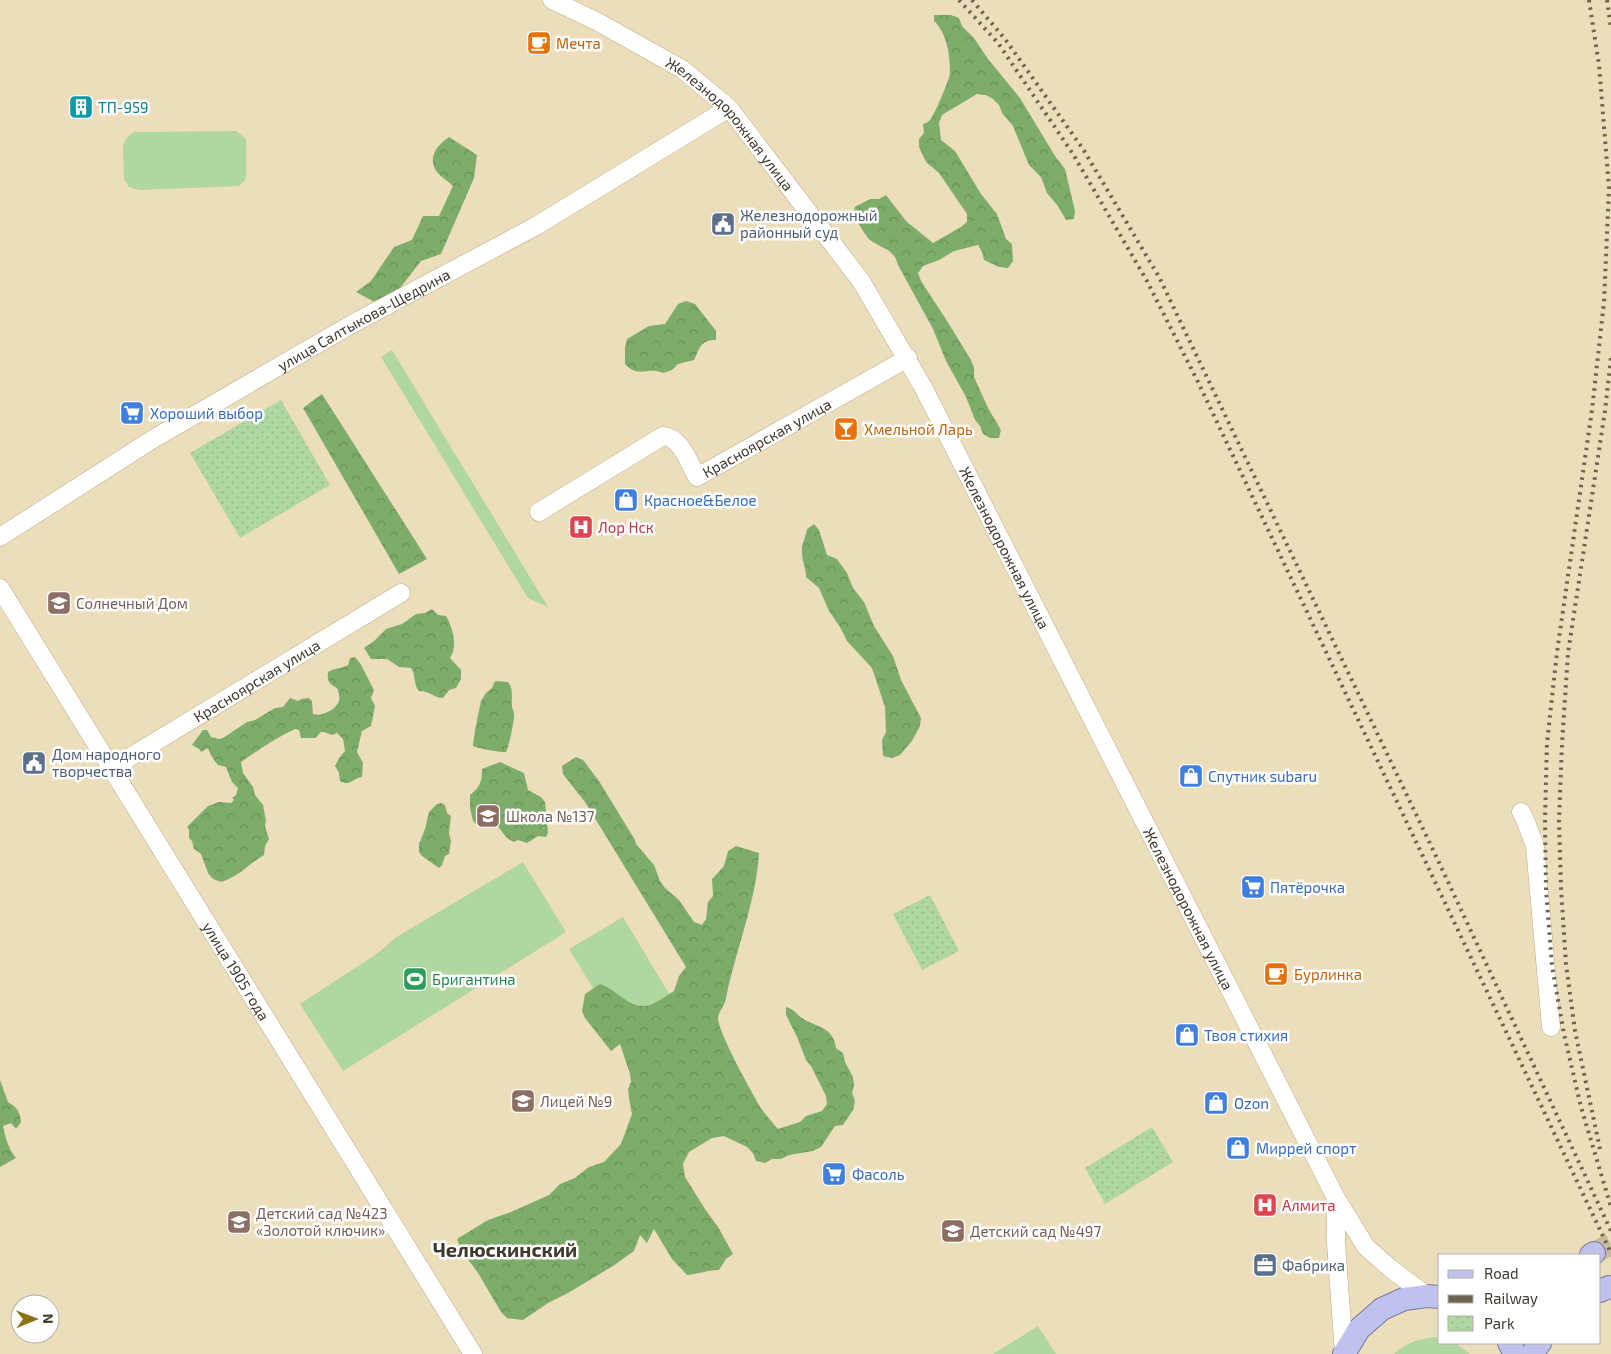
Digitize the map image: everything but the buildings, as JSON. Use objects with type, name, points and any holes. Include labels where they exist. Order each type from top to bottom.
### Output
[{"type":"main road","points":[[1344,1354],[1359,1329],[1382,1309],[1404,1299],[1433,1296]]},
{"type":"street","name":"Железнодорожная улица","points":[[552,0],[598,22],[682,68],[729,108],[861,281],[908,358],[1336,1198],[1366,1247],[1390,1268],[1433,1296]]},
{"type":"street","name":"улица Салтыкова-Щедрина","points":[[0,536],[162,434],[354,323],[536,226],[729,108]]},
{"type":"street","name":"Красноярская улица","points":[[539,512],[663,436],[670,436],[676,441],[697,477],[908,358]]},
{"type":"street","name":"улица 1905 года","points":[[0,588],[473,1354]]},
{"type":"street","name":"Красноярская улица","points":[[112,768],[401,593]]},
{"type":"street","points":[[1520,812],[1535,846],[1552,1027]]},
{"type":"street","points":[[1336,1198],[1336,1243],[1344,1354]]},
{"type":"green space","points":[[934,15],[951,15],[959,18],[962,26],[974,38],[988,59],[1020,98],[1065,169],[1075,211],[1074,219],[1066,220],[1058,206],[1047,193],[1041,177],[1029,165],[1013,126],[993,99],[986,95],[977,94],[942,115],[939,123],[941,140],[955,151],[981,194],[997,214],[1006,239],[1012,244],[1013,261],[1008,268],[999,267],[984,260],[978,245],[954,251],[939,260],[923,266],[918,273],[921,281],[971,360],[974,368],[974,377],[988,408],[1001,430],[999,438],[990,438],[983,434],[966,397],[946,361],[933,329],[896,259],[886,249],[869,239],[853,216],[855,207],[870,199],[879,199],[886,195],[906,221],[933,243],[967,222],[967,214],[939,173],[926,162],[919,147],[919,139],[924,133],[923,124],[932,117],[950,73],[947,45],[942,32],[934,21]]},
{"type":"green space","points":[[236,131],[246,139],[246,179],[239,186],[140,190],[129,187],[124,179],[123,145],[128,136],[134,132]]},
{"type":"green space","points":[[449,137],[477,155],[474,178],[441,254],[421,261],[390,301],[378,304],[356,292],[371,281],[394,247],[412,240],[423,216],[439,216],[453,186],[436,171],[433,159],[438,147]]},
{"type":"green space","points":[[686,301],[695,304],[716,331],[716,340],[704,343],[699,348],[694,360],[678,364],[672,370],[663,373],[657,371],[639,372],[625,364],[627,339],[649,326],[665,324],[678,304]]},
{"type":"green space","points":[[392,350],[548,607],[528,598],[381,357]]},
{"type":"green space","points":[[322,394],[427,559],[399,574],[303,408]]},
{"type":"green space","points":[[281,400],[330,485],[240,538],[190,453]]},
{"type":"green space","points":[[814,524],[819,530],[827,555],[837,559],[847,573],[853,588],[864,602],[874,626],[893,656],[901,680],[921,718],[920,726],[912,741],[900,755],[892,758],[883,756],[882,740],[886,732],[885,707],[872,668],[847,641],[829,611],[819,588],[806,577],[802,547],[807,529]]},
{"type":"green space","points":[[432,609],[438,615],[446,616],[449,621],[454,643],[450,658],[461,670],[461,679],[456,688],[449,690],[443,698],[419,691],[411,668],[399,667],[387,659],[371,659],[364,648],[386,629],[402,624],[416,614],[425,613]]},
{"type":"green space","points":[[355,657],[374,690],[371,698],[375,706],[371,726],[362,731],[357,752],[363,763],[362,777],[349,783],[340,781],[339,773],[335,766],[345,751],[343,739],[337,733],[332,735],[321,732],[315,738],[301,738],[299,730],[295,729],[274,740],[241,762],[243,773],[263,805],[265,826],[269,839],[265,846],[264,855],[243,870],[221,882],[213,879],[208,873],[201,854],[194,849],[187,827],[208,806],[219,802],[231,803],[238,788],[232,782],[226,767],[218,765],[208,748],[201,752],[192,745],[203,730],[207,730],[211,737],[223,738],[247,722],[255,720],[275,708],[283,707],[290,698],[298,701],[309,698],[312,701],[313,714],[320,715],[328,712],[339,701],[339,693],[337,688],[329,682],[328,672],[348,665],[350,658]]},
{"type":"green space","points":[[495,681],[508,682],[512,690],[514,716],[506,752],[473,746],[481,701],[492,688]]},
{"type":"green space","points":[[576,757],[583,760],[599,781],[636,844],[654,865],[660,881],[679,900],[694,922],[702,925],[706,919],[708,902],[713,896],[712,879],[724,866],[728,851],[736,846],[759,853],[750,907],[725,1001],[718,1018],[723,1036],[761,1108],[778,1129],[800,1122],[806,1116],[822,1111],[827,1104],[826,1096],[806,1060],[786,1015],[786,1007],[802,1018],[824,1028],[832,1035],[836,1048],[843,1053],[845,1062],[853,1077],[852,1093],[855,1101],[853,1110],[843,1125],[835,1126],[821,1147],[813,1151],[789,1155],[781,1159],[772,1159],[765,1163],[756,1161],[753,1153],[747,1147],[724,1136],[712,1138],[689,1152],[683,1164],[685,1177],[718,1227],[733,1254],[726,1259],[719,1270],[687,1275],[672,1259],[654,1229],[647,1243],[640,1235],[634,1251],[613,1266],[548,1303],[523,1320],[507,1318],[501,1312],[478,1273],[464,1254],[457,1239],[488,1220],[549,1195],[560,1184],[575,1178],[589,1167],[604,1162],[621,1144],[632,1114],[628,1089],[631,1082],[630,1074],[620,1044],[611,1051],[585,1018],[582,1011],[585,994],[600,984],[636,1005],[650,1005],[674,991],[679,976],[686,967],[585,802],[563,774],[562,766]]},
{"type":"green space","points":[[500,762],[524,773],[528,790],[545,802],[548,833],[546,837],[538,836],[527,843],[518,840],[514,842],[492,820],[488,818],[476,824],[473,821],[470,795],[480,784],[482,769]]},
{"type":"green space","points":[[437,804],[445,805],[447,813],[451,816],[449,833],[451,841],[449,854],[445,856],[439,868],[422,856],[419,852],[419,844],[429,812]]},
{"type":"green space","name":"Бригантина","points":[[523,862],[566,932],[343,1071],[300,1004],[378,953],[398,936]]},
{"type":"green space","points":[[930,895],[959,951],[922,970],[893,914]]},
{"type":"green space","points":[[623,917],[683,1017],[630,1049],[569,949]]},
{"type":"green space","points":[[0,1080],[8,1102],[17,1110],[21,1122],[16,1129],[11,1123],[3,1126],[11,1151],[16,1158],[0,1167]]},
{"type":"green space","points":[[1152,1127],[1173,1162],[1105,1204],[1085,1168]]},
{"type":"green space","points":[[1038,1326],[1056,1354],[993,1354]]},
{"type":"green space","points":[[1438,1338],[1438,1344],[1456,1344],[1470,1354],[1394,1354],[1414,1342]]},
{"type":"tunnel","points":[[1594,1253],[1611,1244]]},
{"type":"railway","points":[[959,0],[998,43],[1073,154],[1147,281],[1198,382],[1611,1253]]},
{"type":"railway","points":[[972,0],[1005,39],[1083,149],[1159,277],[1435,854],[1611,1231]]},
{"type":"railway","points":[[1589,0],[1599,65],[1609,188],[1604,302],[1592,410],[1557,652],[1547,743],[1546,890],[1552,966],[1564,1034],[1581,1107],[1611,1207]]},
{"type":"railway","points":[[1607,0],[1611,28]]},
{"type":"railway","points":[[1600,1149],[1575,1031],[1566,964],[1559,820],[1568,653],[1605,411],[1611,357]]},
{"type":"place","name":"Мечта","points":[[539,43]]},
{"type":"place","name":"ТП-959","points":[[81,107]]},
{"type":"place","name":"Железнодорожный районный суд","points":[[723,224]]},
{"type":"place","name":"Хороший выбор","points":[[132,413]]},
{"type":"place","name":"Хмельной Ларь","points":[[846,429]]},
{"type":"place","name":"Красное&Белое","points":[[626,500]]},
{"type":"place","name":"Лор Нск","points":[[581,527]]},
{"type":"place","name":"Солнечный Дом","points":[[59,603]]},
{"type":"place","name":"Дом народного творчества","points":[[34,763]]},
{"type":"place","name":"Спутник subaru","points":[[1191,776]]},
{"type":"place","name":"Школа №137","points":[[488,816]]},
{"type":"place","name":"Пятёрочка","points":[[1253,887]]},
{"type":"place","name":"Бурлинка","points":[[1276,974]]},
{"type":"place","name":"Бригантина","points":[[415,979]]},
{"type":"place","name":"Твоя стихия","points":[[1187,1035]]},
{"type":"place","name":"Лицей №9","points":[[523,1101]]},
{"type":"place","name":"Ozon","points":[[1216,1103]]},
{"type":"place","name":"Миррей спорт","points":[[1238,1148]]},
{"type":"place","name":"Фасоль","points":[[834,1174]]},
{"type":"place","name":"Алмита","points":[[1265,1205]]},
{"type":"place","name":"Детский сад №423 «Золотой ключик»","points":[[239,1222]]},
{"type":"place","name":"Детский сад №497","points":[[953,1231]]},
{"type":"place","name":"Фабрика","points":[[1265,1265]]},
{"type":"district","name":"Челюскинский","points":[[505,1249]]}]
